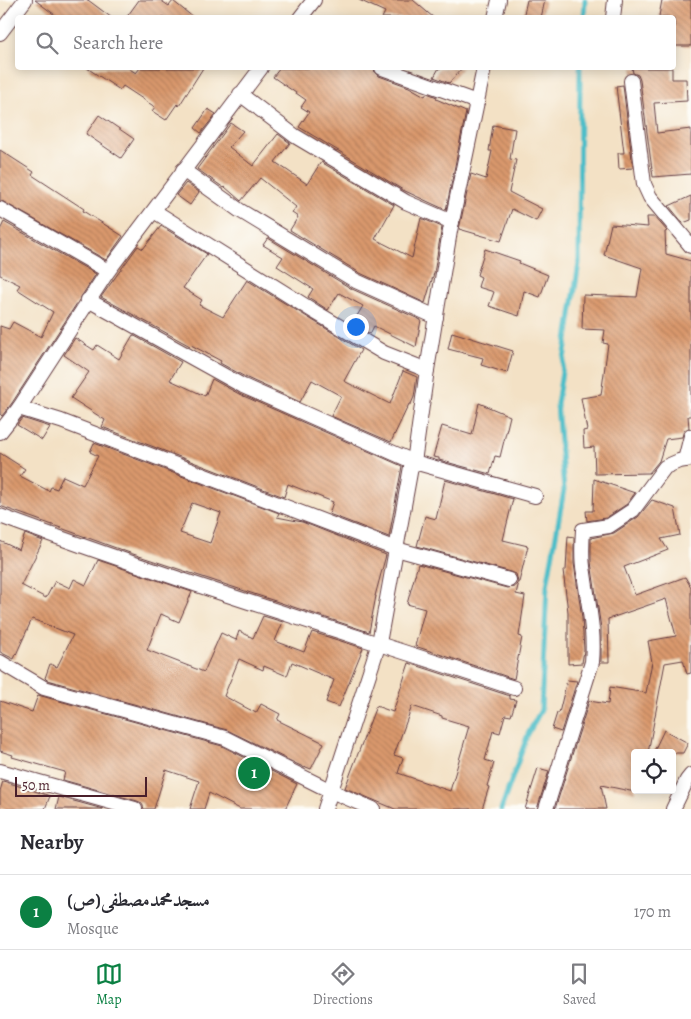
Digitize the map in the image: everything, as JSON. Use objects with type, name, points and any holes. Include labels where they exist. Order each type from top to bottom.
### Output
[{"type":"street","points":[[0,33],[26,0]]},
{"type":"street","points":[[302,15],[314,0]]},
{"type":"street","points":[[496,15],[498,0]]},
{"type":"street","points":[[613,15],[615,0]]},
{"type":"street","points":[[0,432],[19,408],[108,271],[259,70]]},
{"type":"street","points":[[388,70],[477,102]]},
{"type":"street","points":[[325,809],[379,643],[411,467],[414,462],[427,370],[452,222],[484,70]]},
{"type":"street","points":[[631,81],[644,184],[650,197],[691,246]]},
{"type":"street","points":[[240,94],[295,136],[406,202],[452,222]]},
{"type":"street","points":[[183,170],[238,210],[356,281],[436,317]]},
{"type":"street","points":[[0,209],[108,271]]},
{"type":"street","points":[[154,210],[315,312],[384,353],[427,370]]},
{"type":"street","points":[[88,300],[243,386],[414,462],[535,496]]},
{"type":"street","points":[[19,408],[61,421],[396,548],[508,580]]},
{"type":"street","points":[[546,809],[592,662],[594,647],[593,622],[583,570],[582,530],[609,526],[633,510],[665,467],[688,459],[691,436]]},
{"type":"street","points":[[0,516],[64,540],[296,619],[379,643],[514,688]]},
{"type":"street","points":[[0,662],[44,688],[225,738],[331,791],[373,809]]},
{"type":"street","points":[[0,772],[135,809]]},
{"type":"street","points":[[674,809],[691,775]]},
{"type":"building","points":[[35,0],[88,0],[108,15],[55,15]]},
{"type":"building","points":[[139,0],[160,0],[169,6],[173,1],[190,15],[128,15]]},
{"type":"building","points":[[359,0],[413,0],[430,15],[384,15],[385,12]]},
{"type":"building","points":[[527,0],[545,0],[542,15],[524,15]]},
{"type":"building","points":[[662,0],[691,0],[691,46],[676,46],[676,15],[659,15]]},
{"type":"building","points":[[90,70],[131,70],[136,73],[138,70],[202,70],[179,106],[177,104],[166,120],[152,111],[155,107],[123,86],[120,90]]},
{"type":"building","points":[[278,70],[374,70],[379,76],[409,87],[425,96],[427,93],[437,97],[436,99],[466,112],[446,210],[403,190],[299,127],[309,112],[301,107],[306,100],[273,77]]},
{"type":"building","points":[[438,70],[460,70],[449,83],[434,77]]},
{"type":"building","points":[[632,70],[672,70],[672,79],[686,79],[687,101],[654,103],[657,133],[691,129],[691,174],[653,177],[640,80],[638,75],[633,73]]},
{"type":"building","points":[[623,85],[633,168],[619,169],[618,153],[624,153],[616,86]]},
{"type":"building","points":[[208,109],[216,114],[201,133],[195,128]]},
{"type":"building","points":[[99,115],[134,139],[121,158],[86,134]]},
{"type":"building","points":[[231,123],[243,131],[229,147],[253,166],[278,134],[290,143],[275,162],[307,184],[321,162],[394,205],[375,239],[412,258],[421,218],[442,227],[434,273],[425,303],[360,273],[290,230],[298,217],[292,213],[296,207],[260,178],[241,201],[225,187],[197,169]]},
{"type":"building","points":[[493,125],[515,129],[510,159],[516,160],[509,192],[542,209],[536,221],[512,209],[501,241],[459,229],[471,174],[486,179],[492,151],[489,151]]},
{"type":"building","points":[[0,150],[34,172],[32,175],[84,209],[83,211],[123,236],[106,260],[0,200]]},
{"type":"building","points":[[186,183],[199,192],[190,205],[176,195]]},
{"type":"building","points":[[691,196],[691,220],[683,223],[669,206]]},
{"type":"building","points":[[647,217],[655,217],[667,231],[665,232],[666,254],[691,261],[691,416],[688,416],[689,428],[684,430],[682,437],[666,439],[659,461],[649,473],[595,474],[594,447],[584,448],[583,431],[587,430],[581,398],[601,395],[608,344],[603,343],[605,330],[582,329],[583,295],[637,297],[642,268],[604,255],[611,224],[648,227]]},
{"type":"building","points":[[4,222],[96,274],[2,416],[0,414],[0,326],[9,329],[13,322],[41,337],[53,312],[17,289],[20,285],[0,275],[0,230]]},
{"type":"building","points":[[161,226],[207,254],[183,288],[202,300],[199,305],[223,317],[247,280],[361,350],[344,381],[390,404],[403,371],[417,377],[414,397],[391,442],[331,416],[341,396],[312,380],[300,402],[247,378],[220,363],[221,361],[101,297],[138,246],[143,249]]},
{"type":"building","points":[[268,238],[352,289],[421,320],[416,347],[374,326],[370,334],[352,324],[363,306],[339,293],[328,310],[308,297],[313,289],[277,266],[283,257],[263,245]]},
{"type":"building","points":[[485,249],[520,261],[519,263],[548,275],[540,297],[524,291],[519,316],[489,306],[494,292],[478,287],[481,277],[477,275]]},
{"type":"building","points":[[452,332],[513,351],[507,373],[481,365],[483,358],[448,349]]},
{"type":"building","points":[[133,335],[181,362],[170,380],[205,396],[212,379],[239,394],[402,466],[389,537],[329,514],[333,502],[288,484],[284,497],[102,427],[105,420],[71,398],[89,372],[64,355],[75,338],[94,350],[97,345],[119,359]]},
{"type":"building","points":[[479,403],[510,416],[500,457],[495,456],[490,474],[433,457],[442,426],[472,435]]},
{"type":"building","points":[[22,418],[50,427],[42,440],[17,425]]},
{"type":"building","points":[[94,443],[279,513],[277,517],[302,522],[386,555],[375,596],[369,632],[130,553],[0,506],[0,453],[25,469],[20,476],[49,491],[51,487],[57,489],[63,476],[83,485],[98,456],[90,452]],"holes":[[[192,503],[221,513],[210,543],[180,533]]]},
{"type":"building","points":[[594,479],[635,493],[627,504],[606,518],[587,521],[586,511],[593,511]]},
{"type":"building","points":[[445,480],[513,499],[503,540],[528,546],[516,594],[525,596],[519,636],[522,637],[514,679],[415,646],[425,609],[407,604],[418,564],[507,588],[515,587],[518,582],[516,574],[511,572],[417,546],[425,516],[436,519]]},
{"type":"building","points":[[652,500],[675,508],[680,535],[661,539],[668,550],[624,567],[635,595],[685,577],[691,587],[691,673],[687,674],[683,660],[665,663],[649,749],[631,749],[631,791],[601,785],[606,809],[555,809],[589,701],[608,704],[610,687],[646,693],[652,662],[648,641],[676,636],[666,599],[608,619],[609,662],[601,662],[601,628],[591,562],[591,538],[614,533],[638,517]]},
{"type":"building","points":[[25,534],[43,541],[21,585],[46,598],[55,581],[70,588],[74,579],[86,585],[98,560],[192,592],[179,622],[161,614],[147,650],[204,672],[221,633],[236,640],[239,631],[253,638],[263,616],[283,622],[275,641],[304,652],[312,632],[363,648],[339,707],[326,702],[334,680],[292,662],[287,676],[264,666],[263,670],[239,659],[224,696],[256,713],[261,704],[280,714],[277,720],[324,743],[311,769],[305,768],[227,730],[47,680],[45,678],[50,664],[57,667],[73,635],[32,619],[14,659],[0,652],[0,541],[19,550]]},
{"type":"building","points":[[568,536],[574,537],[574,563],[582,618],[584,650],[582,663],[568,664],[568,612],[563,570],[566,570]]},
{"type":"building","points":[[409,663],[510,696],[510,699],[516,700],[511,716],[505,715],[500,733],[493,731],[485,760],[494,763],[482,809],[395,809],[345,788],[376,706],[393,712]],"holes":[[[412,706],[442,716],[442,718],[469,726],[450,791],[398,773],[403,758],[394,755]]]},
{"type":"building","points":[[567,680],[577,681],[561,732],[552,729],[557,713],[559,713]]},
{"type":"building","points":[[38,695],[222,746],[297,784],[285,809],[240,809],[209,793],[204,809],[190,809],[199,781],[166,770],[154,809],[144,809],[142,803],[63,780],[65,772],[12,757],[13,755],[0,751],[0,701],[32,712]]},
{"type":"building","points":[[664,730],[688,743],[683,753],[676,753],[676,749],[655,749]]},
{"type":"building","points":[[538,768],[549,771],[537,809],[525,809]]},
{"type":"building","points":[[3,781],[50,796],[45,809],[0,809],[0,791]]},
{"type":"building","points":[[59,797],[103,809],[56,809]]},
{"type":"waterway","points":[[584,15],[585,0]]},
{"type":"waterway","points":[[501,809],[528,734],[541,710],[547,586],[564,490],[557,404],[579,263],[580,70]]},
{"type":"place","name":"مسجدمحمدمصطفی(ص)","points":[[254,773]]}]
